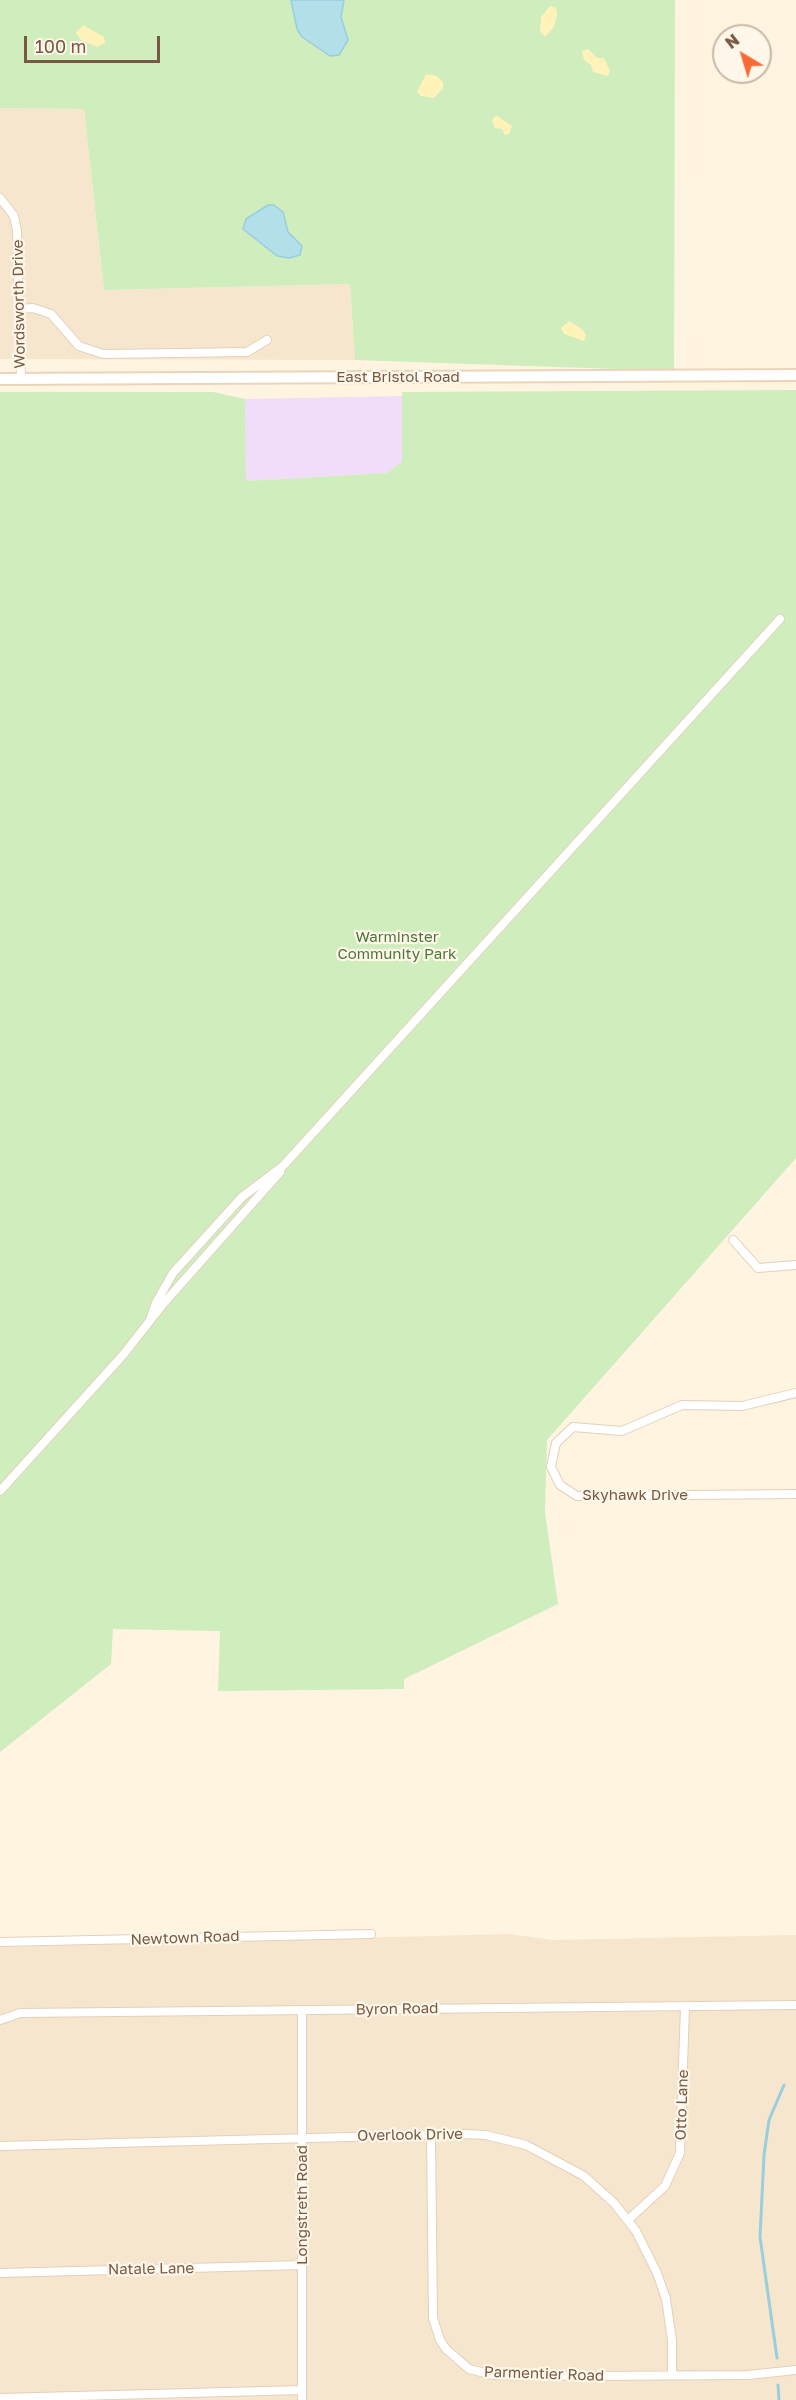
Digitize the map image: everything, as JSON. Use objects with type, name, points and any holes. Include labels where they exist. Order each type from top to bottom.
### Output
[{"type":"main road","name":"East Bristol Road","points":[[0,379],[796,375]]},
{"type":"street","name":"Wordsworth Drive","points":[[0,198],[16,224],[21,379]]},
{"type":"street","points":[[19,309],[33,308],[51,314],[79,346],[103,354],[247,352],[267,340]]},
{"type":"street","points":[[150,1320],[156,1303],[173,1273],[242,1197],[283,1166],[780,619]]},
{"type":"street","points":[[0,1491],[123,1355],[150,1320],[277,1176],[283,1166]]},
{"type":"street","points":[[733,1240],[758,1268],[796,1265]]},
{"type":"street","name":"Skyhawk Drive","points":[[796,1393],[742,1406],[682,1405],[622,1431],[573,1426],[556,1443],[551,1461],[554,1476],[560,1485],[577,1496],[796,1494]]},
{"type":"street","name":"Newtown Road","points":[[0,1942],[371,1934]]},
{"type":"street","name":"Byron Road","points":[[0,2020],[20,2013],[796,2006]]},
{"type":"street","name":"Otto Lane","points":[[628,2220],[665,2186],[680,2153],[685,2007]]},
{"type":"street","name":"Longstreth Road","points":[[302,2010],[302,2400]]},
{"type":"street","name":"Overlook Drive","points":[[0,2146],[431,2134],[486,2135],[538,2150],[584,2176],[628,2220],[643,2242],[666,2299],[672,2340],[672,2375]]},
{"type":"street","name":"Parmentier Road","points":[[431,2134],[432,2307],[435,2329],[446,2349],[469,2369],[492,2375],[748,2375],[796,2370]]},
{"type":"street","name":"Natale Lane","points":[[0,2273],[302,2265]]},
{"type":"street","points":[[0,2398],[302,2390]]},
{"type":"shaded area","points":[[0,108],[84,109],[104,290],[350,284],[355,360],[0,359]]},
{"type":"shaded area","points":[[402,396],[402,463],[387,473],[246,481],[245,399]]},
{"type":"shaded area","points":[[510,1934],[552,1940],[796,1935],[796,2400],[0,2400],[0,1947]]},
{"type":"green space","points":[[0,0],[675,0],[674,371],[355,360],[350,284],[104,290],[84,109],[0,108]]},
{"type":"green space","name":"Warminster Community Park","points":[[796,390],[796,1158],[547,1440],[545,1512],[558,1604],[404,1679],[404,1689],[218,1691],[220,1631],[113,1629],[111,1664],[0,1752],[0,392],[213,392],[245,399],[246,481],[387,473],[402,462],[402,392]]},
{"type":"sand","points":[[550,6],[556,8],[557,15],[554,27],[545,37],[540,31],[541,17]]},
{"type":"sand","points":[[83,25],[104,37],[105,43],[97,47],[81,40],[76,33]]},
{"type":"sand","points":[[588,49],[597,58],[604,58],[610,71],[608,76],[593,72],[591,65],[584,60],[582,51]]},
{"type":"sand","points":[[426,74],[437,76],[443,82],[443,88],[434,98],[421,96],[417,92]]},
{"type":"sand","points":[[496,115],[512,126],[509,134],[505,135],[502,129],[495,128],[492,120]]},
{"type":"sand","points":[[569,321],[582,329],[586,335],[584,341],[564,334],[561,328]]},
{"type":"water","points":[[291,0],[344,0],[341,17],[348,40],[339,55],[330,56],[302,37],[297,29]]},
{"type":"water","points":[[268,205],[274,205],[283,212],[288,232],[302,246],[300,255],[289,258],[277,256],[243,229],[246,219]]},
{"type":"waterway","points":[[777,2358],[760,2237],[764,2155],[769,2120],[784,2085]]},
{"type":"waterway","points":[[778,2385],[779,2400]]}]
